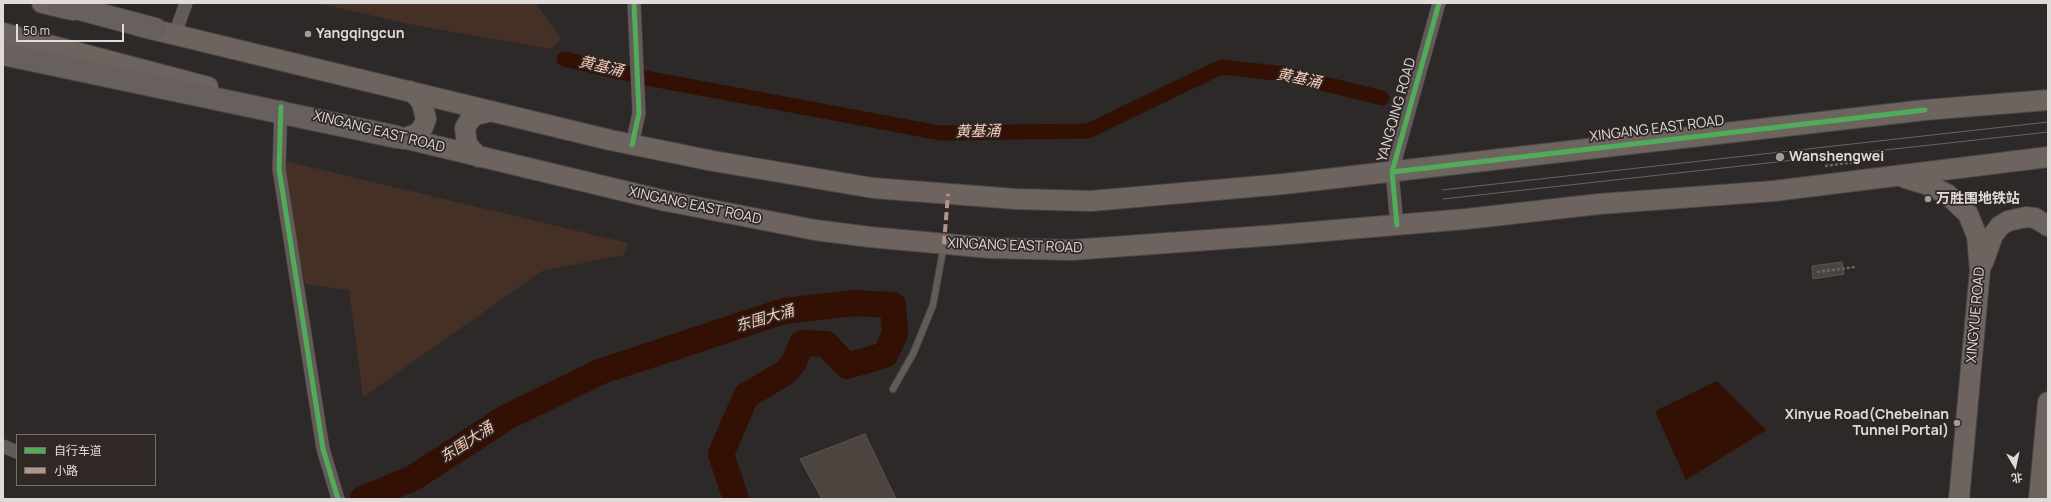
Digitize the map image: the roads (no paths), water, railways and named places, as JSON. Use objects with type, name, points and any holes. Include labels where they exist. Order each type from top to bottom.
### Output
[{"type":"highway","points":[[57,3],[165,32]]},
{"type":"highway","points":[[4,46],[400,138]]},
{"type":"main road","name":"XINGANG EAST ROAD","points":[[42,3],[632,145],[728,164],[852,185],[940,194],[1024,200],[1091,201],[1284,184],[1925,110],[2048,100]]},
{"type":"main road","points":[[400,138],[418,133],[426,119],[422,103],[417,96],[410,91]]},
{"type":"main road","points":[[479,157],[467,144],[466,128],[469,120],[475,115],[492,111]]},
{"type":"main road","name":"XINGANG EAST ROAD","points":[[400,138],[718,212],[815,230],[944,244],[1071,250],[1397,225],[1600,204],[1774,191],[2048,157]]},
{"type":"main road","name":"XINGYUE ROAD","points":[[1897,176],[1928,185],[1947,194],[1968,214],[1977,236],[1980,270],[1960,499]]},
{"type":"main road","points":[[1980,270],[1988,246],[2000,226],[2016,218],[2026,217],[2035,218],[2048,226]]},
{"type":"main road","points":[[2039,499],[2048,402]]},
{"type":"street","points":[[165,32],[186,3]]},
{"type":"street","points":[[632,145],[639,113],[638,54],[634,3]]},
{"type":"street","name":"YANGQING ROAD","points":[[1397,225],[1392,172],[1439,3]]},
{"type":"street","points":[[281,110],[279,169],[323,449],[338,499]]},
{"type":"street","points":[[3,446],[16,452]]},
{"type":"lane","points":[[893,389],[913,354],[933,305],[944,244]]},
{"type":"waterway","name":"黄基涌","points":[[564,59],[646,78],[940,133],[1088,131],[1221,67],[1285,74],[1382,98]]},
{"type":"waterway","name":"东围大涌","points":[[363,499],[413,478],[507,417],[602,371],[784,311],[854,303],[893,305],[895,334],[885,355],[847,366],[826,344],[802,343],[794,362],[786,372],[746,396],[721,454],[736,499]]},
{"type":"tram line","points":[[1442,190],[2048,122]]},
{"type":"tram line","points":[[1443,199],[2048,132]]},
{"type":"place","name":"Yangqingcun","points":[[308,34]]},
{"type":"place","name":"Wanshengwei","points":[[1780,157]]},
{"type":"place","name":"万胜围地铁站","points":[[1928,199]]},
{"type":"place","name":"Xinyue Road(Chebeinan Tunnel Portal)","points":[[1957,423]]}]
